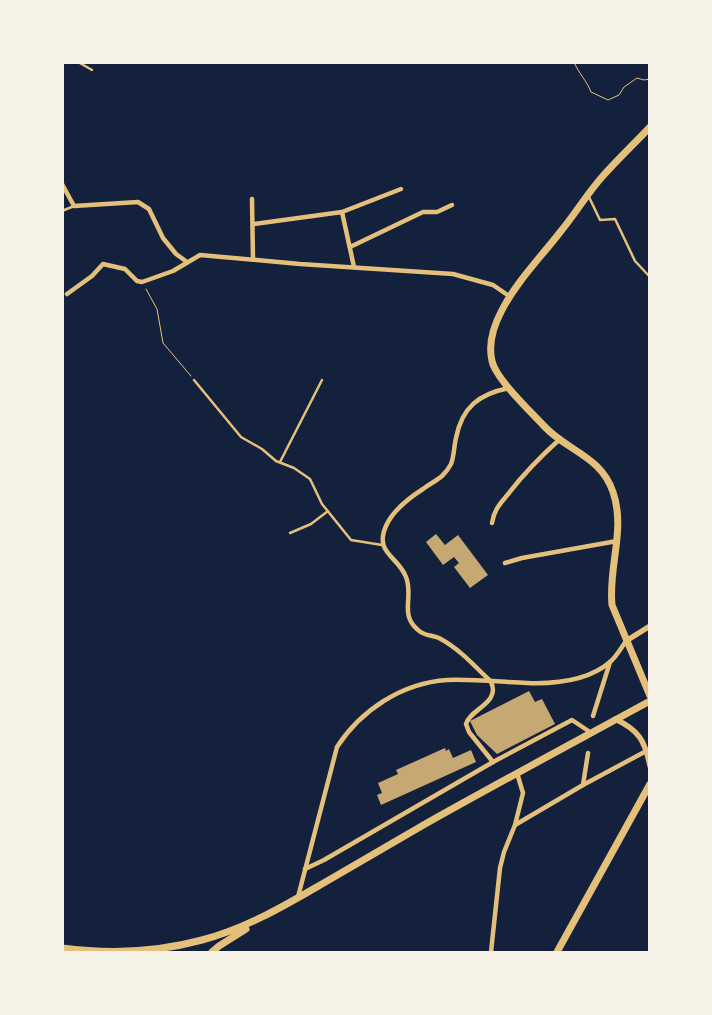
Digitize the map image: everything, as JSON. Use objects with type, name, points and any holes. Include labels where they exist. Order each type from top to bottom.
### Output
[{"type":"main road","points":[[650,127],[602,177],[510,296],[494,326],[491,350],[491,360],[495,369],[509,388],[546,428],[560,440],[594,462],[609,480],[618,511],[617,541],[610,593],[612,605],[626,641],[648,686],[650,696]]},
{"type":"main road","points":[[212,952],[273,912],[590,732],[650,701]]},
{"type":"main road","points":[[557,952],[650,784]]},
{"type":"main road","points":[[62,948],[166,950],[236,929],[273,912]]},
{"type":"street","points":[[62,184],[74,206],[138,202],[149,209],[163,238],[176,254],[187,262]]},
{"type":"street","points":[[254,224],[342,212],[401,189]]},
{"type":"street","points":[[252,199],[254,224],[253,259]]},
{"type":"street","points":[[350,247],[424,212],[437,212],[452,205]]},
{"type":"street","points":[[342,212],[354,267]]},
{"type":"street","points":[[67,294],[92,276],[102,264],[125,269],[138,281],[142,282],[172,271],[200,255],[453,274],[493,285],[510,296]]},
{"type":"street","points":[[493,762],[469,732],[466,724],[470,716],[490,698],[492,692],[491,682],[454,647],[437,637],[419,632],[414,626],[407,613],[407,579],[401,567],[386,552],[382,545],[382,539],[386,525],[398,509],[424,488],[440,479],[451,463],[458,428],[464,415],[481,397],[494,391],[509,388]]},
{"type":"street","points":[[492,523],[493,514],[497,507],[520,478],[530,466],[560,440]]},
{"type":"street","points":[[505,563],[522,558],[617,541]]},
{"type":"street","points":[[593,716],[610,662],[626,641],[650,626]]},
{"type":"street","points":[[298,898],[337,747],[348,731],[369,712],[396,692],[425,684],[447,680],[542,684],[563,682],[593,672],[610,662]]},
{"type":"street","points":[[615,719],[636,731],[648,750],[650,766]]},
{"type":"street","points":[[306,869],[493,762],[572,720],[590,732]]},
{"type":"street","points":[[515,825],[583,784],[648,750]]},
{"type":"street","points":[[583,784],[588,753]]},
{"type":"street","points":[[491,952],[500,868],[515,825],[523,793],[517,773]]},
{"type":"street","points":[[72,949],[85,952]]},
{"type":"lane","points":[[78,62],[92,70]]},
{"type":"lane","points":[[587,196],[592,201],[600,220],[615,219],[635,261],[650,278]]},
{"type":"lane","points":[[62,211],[74,206]]},
{"type":"lane","points":[[194,380],[240,437],[262,448],[280,462],[294,468],[310,479],[322,504],[351,540],[382,545]]},
{"type":"lane","points":[[280,462],[322,380]]},
{"type":"lane","points":[[290,533],[311,524],[328,511]]},
{"type":"path","points":[[574,62],[588,82],[591,92],[608,100],[619,95],[624,87],[637,78],[650,79]]},
{"type":"path","points":[[142,282],[157,308],[163,343],[194,380]]},
{"type":"building","points":[[436,534],[445,545],[458,535],[488,575],[470,588],[454,567],[459,563],[454,557],[443,565],[426,542]]},
{"type":"building","points":[[529,691],[535,702],[542,699],[555,724],[497,754],[477,735],[470,721]]},
{"type":"building","points":[[445,748],[446,751],[449,749],[453,758],[471,750],[476,762],[381,805],[377,795],[382,793],[378,783],[398,774],[396,770]]}]
